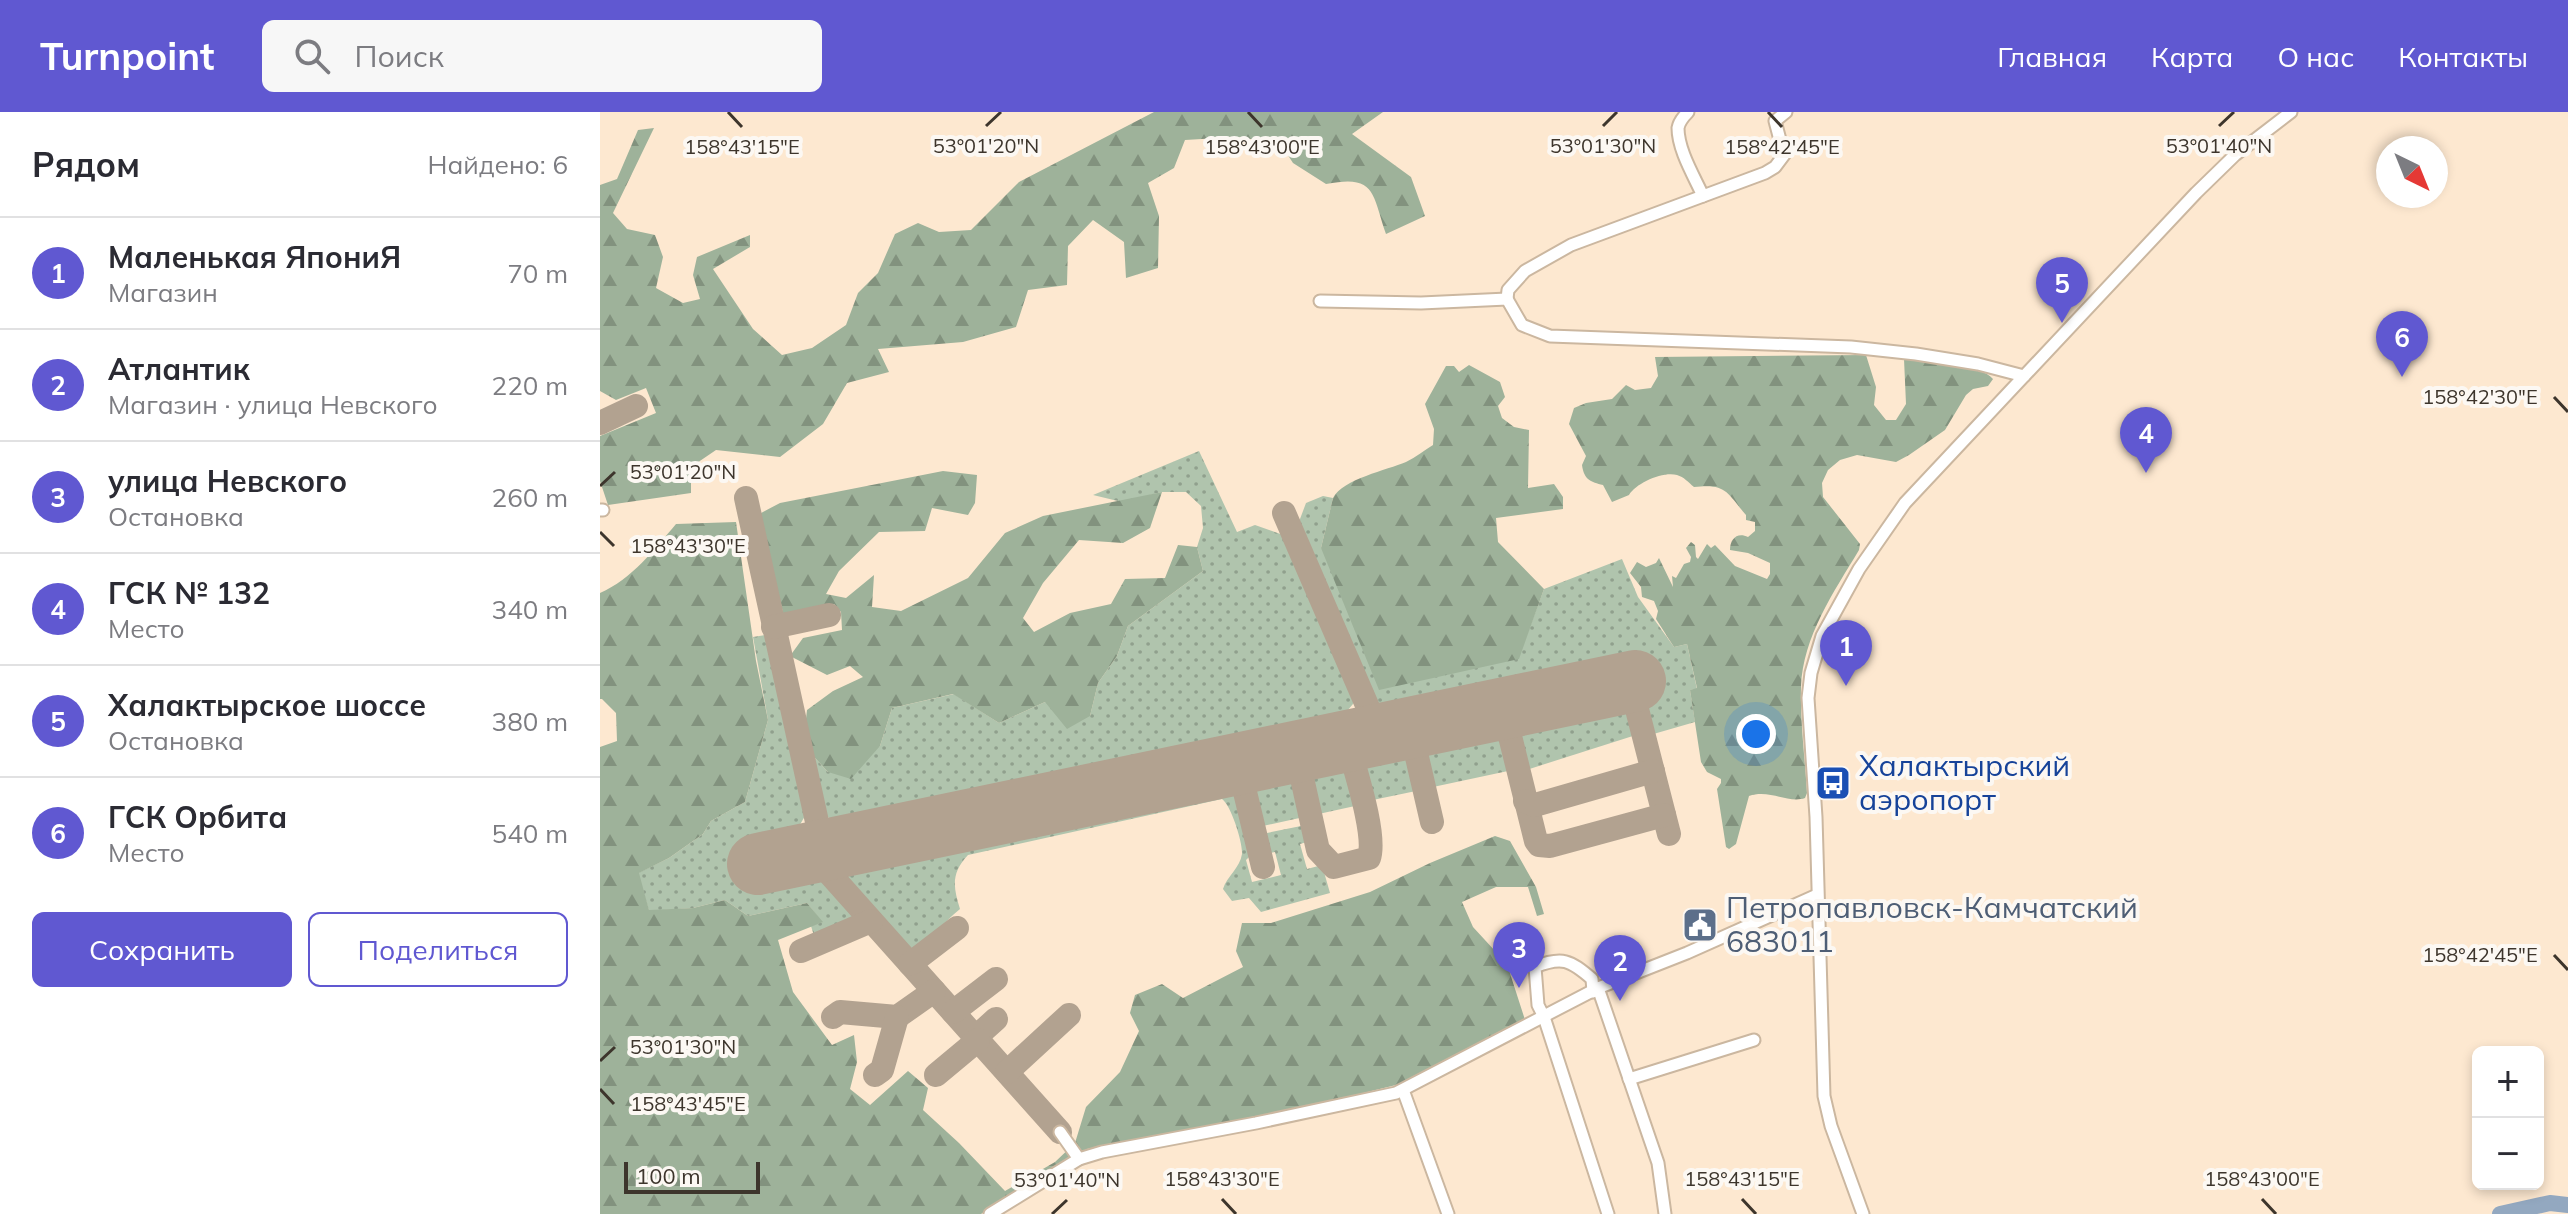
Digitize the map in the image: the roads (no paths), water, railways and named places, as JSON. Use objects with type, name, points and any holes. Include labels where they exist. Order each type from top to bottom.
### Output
[{"type":"street","points":[[1688,112],[1678,128],[1683,150],[1703,196]]},
{"type":"street","points":[[1786,112],[1775,121],[1784,155],[1775,167],[1571,245],[1525,271],[1508,290],[1507,299],[1522,325],[1550,336],[1851,347],[1978,364],[2024,376]]},
{"type":"street","points":[[1863,1214],[1831,1126],[1824,1096],[1816,817],[1808,698],[1811,673],[1822,636],[1859,569],[1905,503],[2215,174],[2291,112]]},
{"type":"street","points":[[1320,301],[1421,303],[1507,299]]},
{"type":"street","points":[[990,1214],[1079,1159],[1102,1152],[1256,1123],[1403,1090],[1595,990],[1817,895]]},
{"type":"street","points":[[1608,1214],[1538,1005],[1535,967],[1552,960],[1573,962],[1592,979],[1658,1163],[1665,1214]]},
{"type":"street","points":[[1629,1079],[1754,1040]]},
{"type":"street","points":[[1403,1090],[1448,1214]]},
{"type":"street","points":[[1060,1132],[1079,1159]]},
{"type":"waterway","points":[[2500,1214],[2550,1203],[2568,1205]]},
{"type":"place","name":"Халактырское шоссе","points":[[2062,323]]},
{"type":"place","name":"ГСК Орбита","points":[[2402,377]]},
{"type":"place","name":"ГСК № 132","points":[[2146,473]]},
{"type":"place","name":"Маленькая ЯпониЯ","points":[[1846,686]]},
{"type":"place","name":"Халактырский аэропорт","points":[[1833,783]]},
{"type":"place","name":"Петропавловск-Камчатский 683011","points":[[1700,925]]},
{"type":"place","name":"улица Невского","points":[[1519,988]]},
{"type":"place","name":"Атлантик","points":[[1620,1001]]}]
